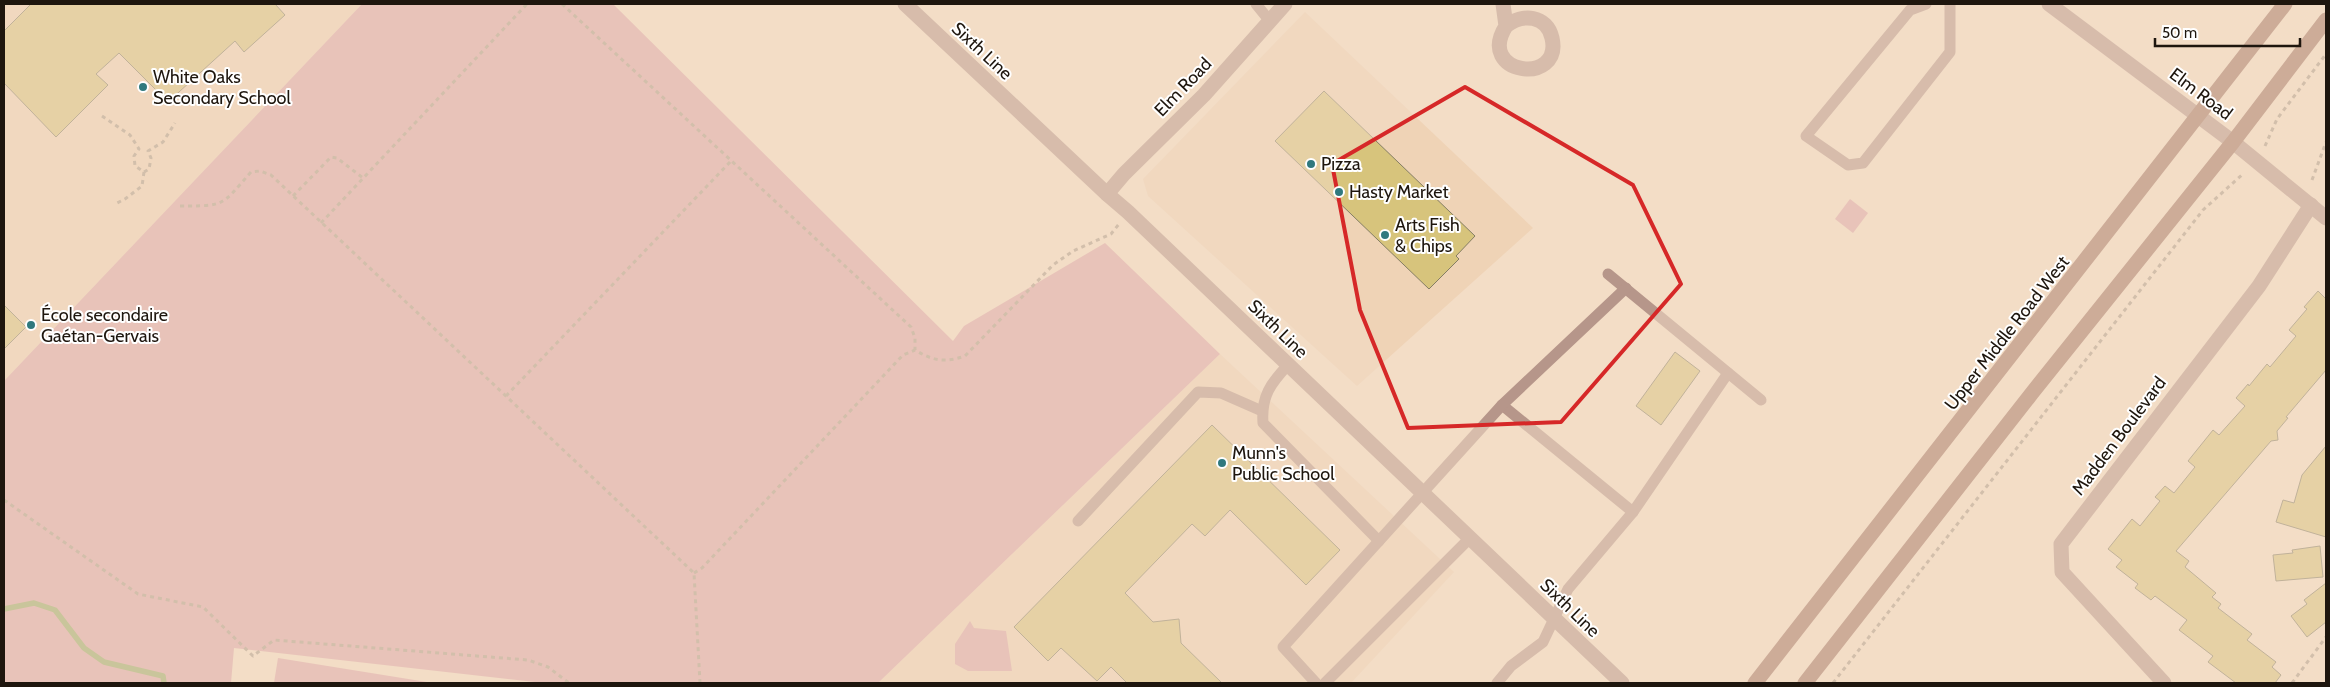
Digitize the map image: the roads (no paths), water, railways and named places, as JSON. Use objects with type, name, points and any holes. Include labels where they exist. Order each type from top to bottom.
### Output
[{"type":"main road","name":"Upper Middle Road West","points":[[1756,683],[2285,4]]},
{"type":"main road","points":[[1805,683],[2032,393],[2233,142],[2326,20]]},
{"type":"street","name":"Sixth Line","points":[[905,4],[1128,212],[1622,683]]},
{"type":"street","name":"Elm Road","points":[[1107,194],[1124,174],[1204,95],[1285,4]]},
{"type":"street","points":[[1503,4],[1506,26]]},
{"type":"street","name":"Elm Road","points":[[2049,4],[2233,142],[2326,218]]},
{"type":"street","name":"Madden Boulevard","points":[[2164,683],[2062,572],[2061,544],[2259,286],[2311,205]]},
{"type":"lane","points":[[1256,4],[1269,20]]},
{"type":"lane","points":[[1926,4],[1910,10],[1806,136],[1848,166],[1862,163],[1950,52],[1950,4]]},
{"type":"lane","points":[[1608,274],[1761,400]]},
{"type":"lane","points":[[1316,683],[1283,647],[1424,494],[1502,405],[1626,288]]},
{"type":"lane","points":[[1288,365],[1270,384],[1262,411],[1263,423],[1379,541]]},
{"type":"lane","points":[[1497,683],[1511,666],[1543,642],[1568,589],[1633,512],[1728,373]]},
{"type":"lane","points":[[1078,520],[1198,392],[1221,393],[1262,411]]},
{"type":"lane","points":[[1502,405],[1633,512]]},
{"type":"lane","points":[[1325,683],[1470,538]]},
{"type":"waterway","points":[[4,609],[34,603],[55,610],[84,648],[104,662],[163,676],[164,683]]},
{"type":"place","name":"White Oaks Secondary School","points":[[143,87]]},
{"type":"place","name":"Pizza","points":[[1311,164]]},
{"type":"place","name":"Hasty Market","points":[[1339,192]]},
{"type":"place","name":"Arts Fish & Chips","points":[[1385,235]]},
{"type":"place","name":"École secondaire Gaétan-Gervais","points":[[31,325]]},
{"type":"place","name":"Munn's Public School","points":[[1222,463]]}]
